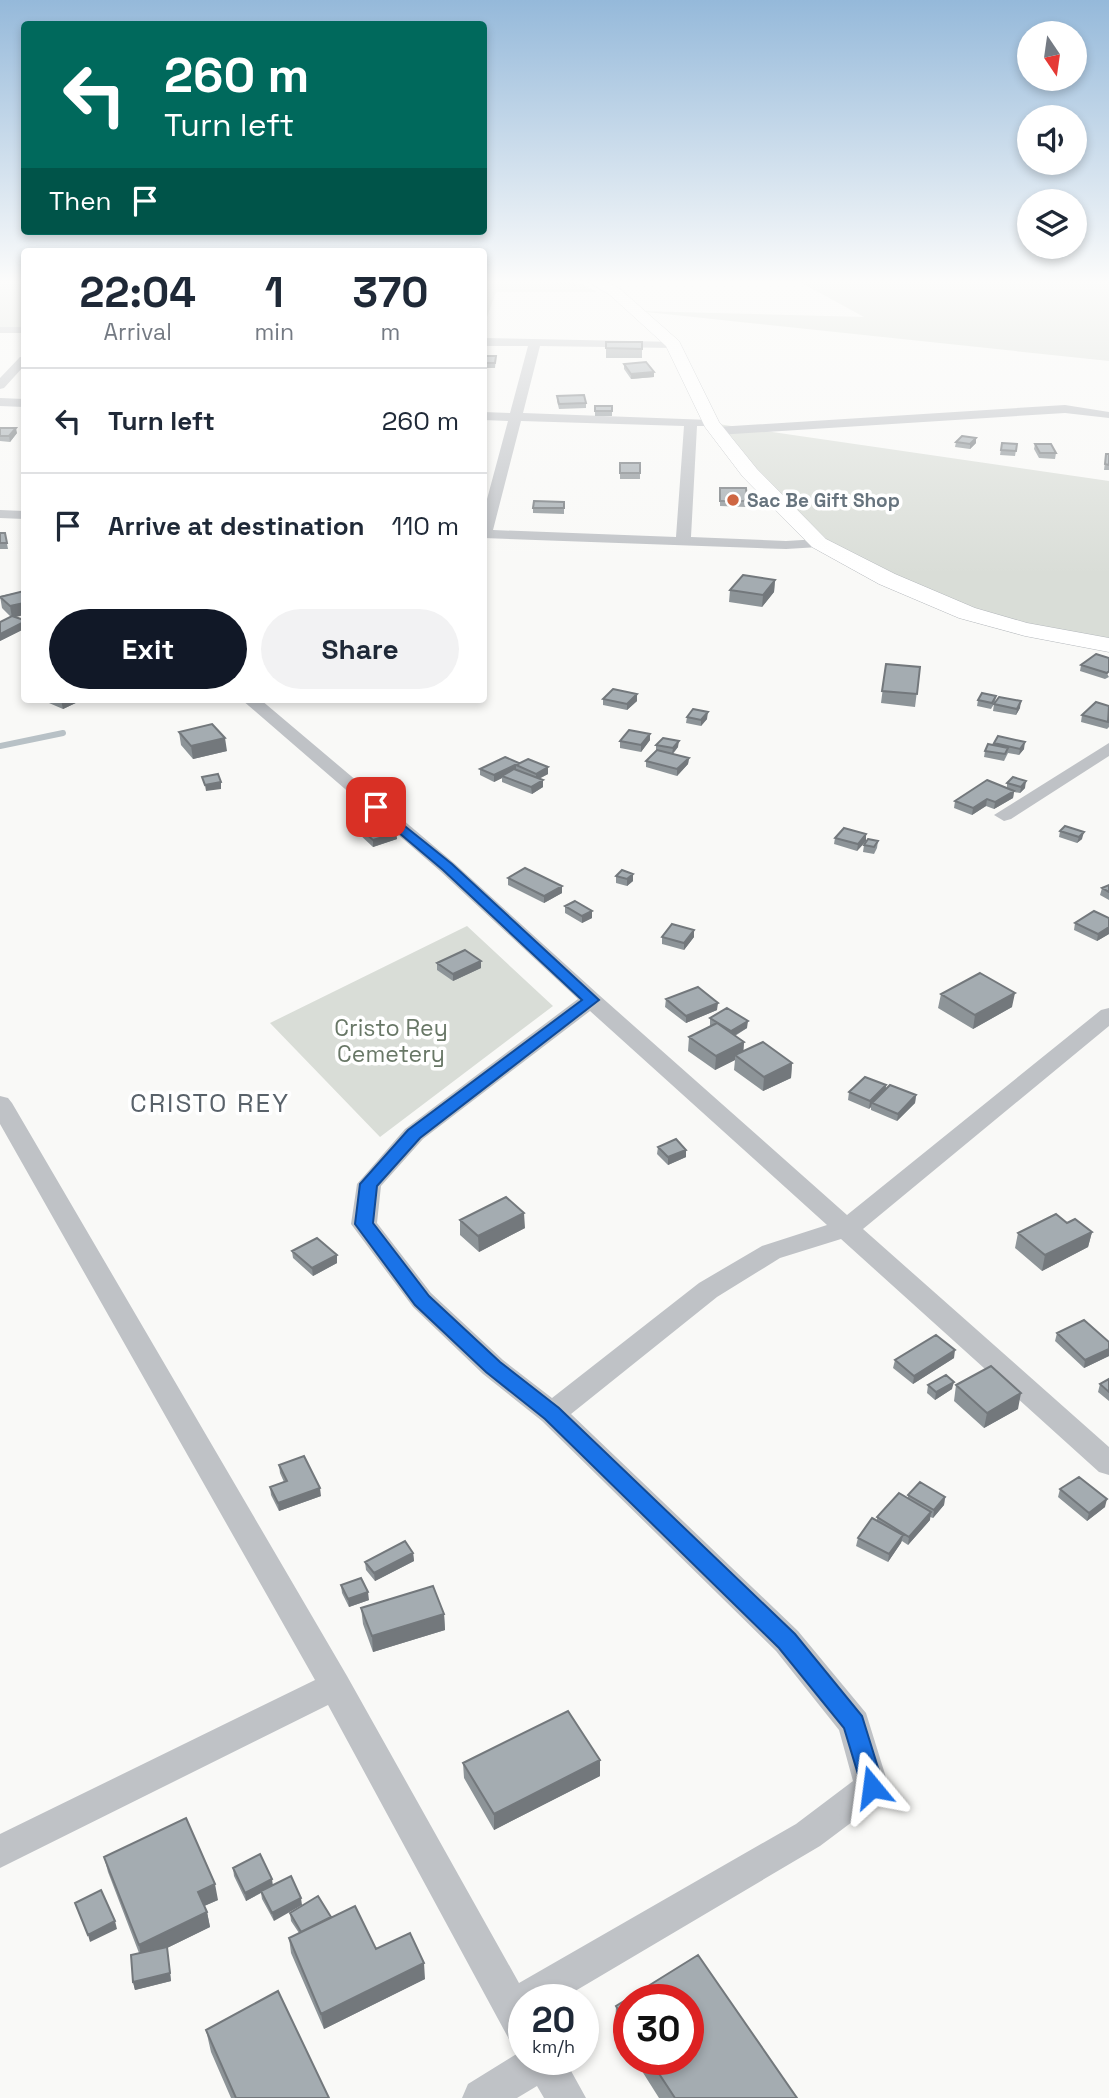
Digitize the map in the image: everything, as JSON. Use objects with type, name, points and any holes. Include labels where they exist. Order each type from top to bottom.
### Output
[{"type":"main road","points":[[690,379],[714,427],[750,473],[819,543],[887,579],[967,612],[1025,629],[1109,645]]},
{"type":"street","points":[[487,523],[526,379]]},
{"type":"street","points":[[0,402],[21,402]]},
{"type":"street","points":[[487,416],[691,422],[714,427],[1065,409],[1107,415]]},
{"type":"street","points":[[683,541],[691,422]]},
{"type":"street","points":[[0,514],[21,515]]},
{"type":"street","points":[[487,534],[819,543]]},
{"type":"street","points":[[255,703],[447,867],[591,1000],[1109,1464]]},
{"type":"street","points":[[1004,816],[1109,748]]},
{"type":"street","points":[[562,1984],[808,1835],[872,1787],[854,1723],[787,1641],[552,1413],[493,1367],[422,1300],[364,1224],[369,1184],[414,1134],[591,1000]]},
{"type":"street","points":[[552,1413],[708,1290],[771,1252],[847,1228],[1109,1015]]},
{"type":"street","points":[[0,1102],[508,1986]]},
{"type":"street","points":[[0,1852],[335,1686]]},
{"type":"street","points":[[482,2098],[518,2075]]},
{"type":"street","points":[[551,2075],[566,2098]]},
{"type":"green space","points":[[711,423],[1109,481],[1109,645],[1025,629],[819,543]]},
{"type":"green space","name":"Cristo Rey Cemetery","points":[[467,926],[553,1006],[380,1137],[270,1023]]},
{"type":"building","points":[[584,395],[586,403],[559,404],[557,396]]},
{"type":"building","points":[[595,406],[612,406],[612,411],[595,411]]},
{"type":"building","points":[[0,428],[16,428],[9,436],[0,436]]},
{"type":"building","points":[[962,436],[976,438],[970,444],[956,442]]},
{"type":"building","points":[[1002,443],[1017,444],[1016,451],[1001,450]]},
{"type":"building","points":[[1035,444],[1051,444],[1056,453],[1040,453]]},
{"type":"building","points":[[1106,454],[1109,454],[1109,465],[1105,464]]},
{"type":"building","points":[[620,463],[640,463],[640,473],[620,473]]},
{"type":"building","points":[[720,488],[746,488],[747,501],[720,501]]},
{"type":"building","points":[[534,501],[564,502],[564,508],[533,508]]},
{"type":"building","points":[[0,533],[5,533],[7,543],[0,543]]},
{"type":"building","points":[[743,575],[775,580],[763,595],[730,590]]},
{"type":"building","points":[[21,592],[21,604],[10,606],[0,597]]},
{"type":"building","points":[[12,616],[21,619],[21,624],[0,634],[0,622]]},
{"type":"building","points":[[1096,654],[1109,658],[1107,673],[1081,665]]},
{"type":"building","points":[[886,664],[920,667],[917,694],[882,691]]},
{"type":"building","points":[[613,689],[637,694],[627,704],[603,699]]},
{"type":"building","points":[[982,693],[996,696],[992,703],[978,700]]},
{"type":"building","points":[[999,697],[1021,701],[1017,709],[994,704]]},
{"type":"building","points":[[1096,702],[1109,706],[1108,722],[1082,715]]},
{"type":"building","points":[[693,709],[708,712],[701,720],[687,717]]},
{"type":"building","points":[[212,724],[225,738],[191,746],[179,732]]},
{"type":"building","points":[[629,730],[650,734],[641,745],[620,741]]},
{"type":"building","points":[[998,736],[1025,742],[1020,749],[994,743]]},
{"type":"building","points":[[663,738],[679,741],[673,748],[656,745]]},
{"type":"building","points":[[988,744],[1008,748],[1005,754],[985,751]]},
{"type":"building","points":[[657,750],[689,758],[677,769],[646,761]]},
{"type":"building","points":[[505,757],[519,763],[494,775],[480,769]]},
{"type":"building","points":[[528,759],[548,767],[536,774],[516,765]]},
{"type":"building","points":[[514,769],[543,780],[531,787],[502,776]]},
{"type":"building","points":[[218,774],[221,782],[205,785],[202,777]]},
{"type":"building","points":[[1013,777],[1026,781],[1021,787],[1007,783]]},
{"type":"building","points":[[987,780],[1014,791],[995,802],[987,799],[973,808],[955,801]]},
{"type":"building","points":[[381,820],[396,833],[373,840],[358,827]]},
{"type":"building","points":[[1065,826],[1084,832],[1079,837],[1060,831]]},
{"type":"building","points":[[844,828],[866,834],[858,844],[835,838]]},
{"type":"building","points":[[868,839],[878,841],[874,847],[864,845]]},
{"type":"building","points":[[525,868],[562,886],[544,896],[508,878]]},
{"type":"building","points":[[622,870],[633,874],[627,879],[616,876]]},
{"type":"building","points":[[575,901],[592,911],[582,916],[565,906]]},
{"type":"building","points":[[1094,911],[1109,918],[1109,927],[1098,934],[1075,923]]},
{"type":"building","points":[[672,924],[694,930],[684,943],[662,937]]},
{"type":"building","points":[[465,950],[481,961],[453,974],[437,963]]},
{"type":"building","points":[[980,973],[1015,993],[975,1015],[941,994]]},
{"type":"building","points":[[698,987],[718,1003],[686,1016],[666,999]]},
{"type":"building","points":[[727,1008],[748,1021],[731,1031],[710,1018]]},
{"type":"building","points":[[717,1023],[744,1042],[716,1056],[689,1037]]},
{"type":"building","points":[[763,1042],[792,1063],[764,1077],[735,1055]]},
{"type":"building","points":[[865,1077],[886,1085],[870,1101],[849,1092]]},
{"type":"building","points":[[890,1085],[916,1095],[898,1114],[872,1103]]},
{"type":"building","points":[[676,1139],[686,1150],[668,1157],[658,1147]]},
{"type":"building","points":[[506,1197],[524,1213],[478,1236],[460,1220]]},
{"type":"building","points":[[1056,1214],[1067,1223],[1075,1219],[1092,1232],[1045,1255],[1018,1233]]},
{"type":"building","points":[[317,1238],[337,1255],[312,1268],[292,1251]]},
{"type":"building","points":[[1084,1320],[1109,1342],[1109,1349],[1085,1360],[1057,1333]]},
{"type":"building","points":[[936,1335],[955,1350],[914,1376],[895,1360]]},
{"type":"building","points":[[991,1366],[1021,1393],[987,1413],[956,1385]]},
{"type":"building","points":[[946,1375],[954,1382],[936,1392],[928,1385]]},
{"type":"building","points":[[1109,1379],[1109,1392],[1100,1384]]},
{"type":"building","points":[[304,1456],[320,1488],[278,1503],[270,1487],[287,1481],[279,1465]]},
{"type":"building","points":[[1079,1477],[1107,1499],[1089,1513],[1060,1489]]},
{"type":"building","points":[[920,1482],[945,1497],[934,1510],[908,1495]]},
{"type":"building","points":[[899,1493],[931,1512],[909,1537],[877,1517]]},
{"type":"building","points":[[872,1518],[903,1535],[889,1554],[858,1538]]},
{"type":"building","points":[[405,1541],[413,1553],[374,1573],[365,1562]]},
{"type":"building","points":[[361,1578],[368,1592],[348,1599],[341,1585]]},
{"type":"building","points":[[433,1586],[444,1614],[372,1636],[361,1608]]},
{"type":"building","points":[[568,1711],[600,1760],[494,1814],[463,1763]]},
{"type":"building","points":[[186,1818],[215,1884],[198,1892],[207,1912],[139,1945],[104,1857]]},
{"type":"building","points":[[260,1854],[272,1879],[245,1893],[233,1868]]},
{"type":"building","points":[[291,1876],[301,1898],[272,1913],[261,1891]]},
{"type":"building","points":[[101,1890],[115,1921],[88,1935],[75,1903]]},
{"type":"building","points":[[318,1896],[331,1917],[301,1932],[290,1913]]},
{"type":"building","points":[[355,1906],[376,1949],[410,1933],[424,1963],[321,2014],[289,1938]]},
{"type":"building","points":[[167,1947],[170,1973],[133,1982],[131,1955]]},
{"type":"building","points":[[698,1955],[797,2098],[675,2098],[660,2075],[704,2075],[704,1984],[651,1984]]},
{"type":"building","points":[[278,1991],[329,2098],[236,2098],[206,2030]]},
{"type":"waterway","points":[[0,746],[63,733]]},
{"type":"place","name":"Sac Be Gift Shop","points":[[733,500]]},
{"type":"district","name":"CRISTO REY","points":[[210,1103]]},
{"type":"route","points":[[376,807],[447,867],[591,1000],[414,1134],[369,1184],[364,1224],[422,1300],[493,1367],[552,1413],[787,1641],[854,1723],[872,1787]]}]
